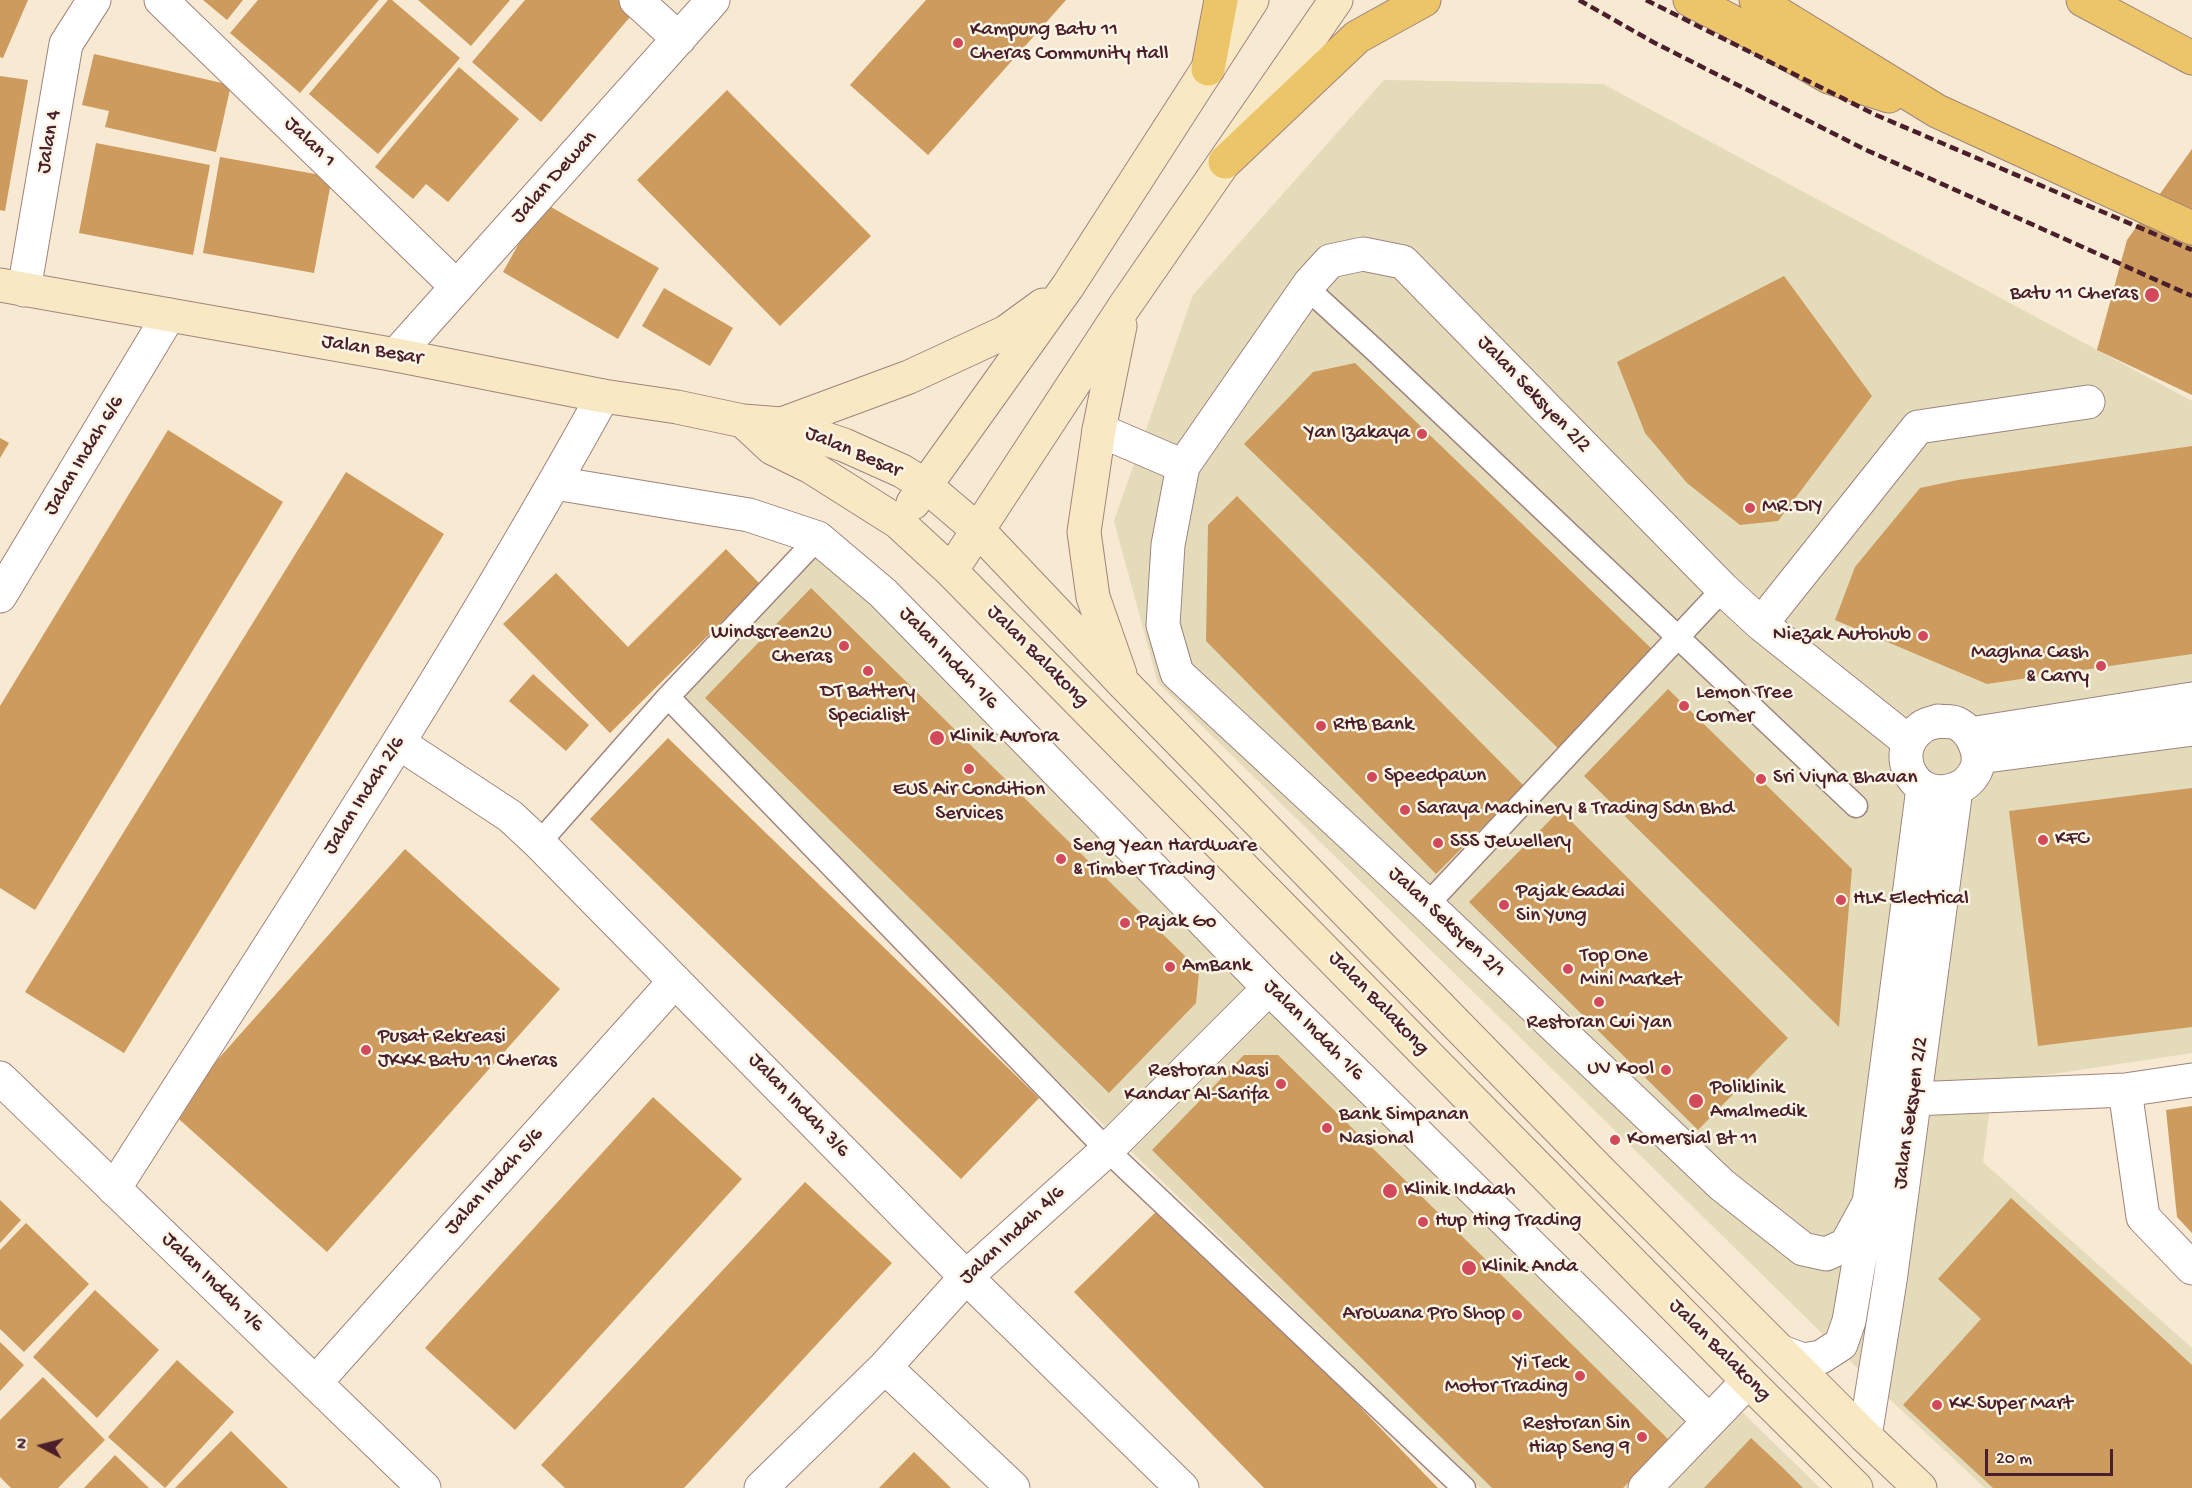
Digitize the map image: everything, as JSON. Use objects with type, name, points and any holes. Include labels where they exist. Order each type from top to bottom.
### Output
[{"type":"highway","points":[[1208,69],[1221,0]]},
{"type":"highway","points":[[1225,162],[1357,37],[1425,0]]},
{"type":"highway","points":[[1690,0],[1730,20],[1829,77],[1937,111]]},
{"type":"highway","points":[[1756,0],[1937,111],[2192,228]]},
{"type":"highway","points":[[2083,0],[2192,58]]},
{"type":"street","name":"Jalan 4","points":[[12,288],[66,44],[94,0]]},
{"type":"street","name":"Jalan 1","points":[[161,0],[457,287]]},
{"type":"street","points":[[636,0],[679,39]]},
{"type":"street","name":"Jalan Dewan","points":[[396,355],[713,0]]},
{"type":"street","points":[[898,522],[1068,286],[1252,0]]},
{"type":"street","points":[[951,572],[1124,307],[1336,0]]},
{"type":"street","name":"Jalan Seksyen 2/2","points":[[1183,466],[1307,288],[1330,261],[1363,254],[1402,262],[1723,589],[1761,624],[1909,742]]},
{"type":"street","points":[[782,424],[909,377],[1006,332],[1068,286]]},
{"type":"street","name":"Jalan Besar","points":[[12,288],[396,355],[743,421],[782,424],[844,444],[902,471],[926,486]]},
{"type":"street","points":[[1124,307],[1099,429],[1084,532],[1093,597],[1124,684]]},
{"type":"street","name":"Jalan Indah 6/6","points":[[0,596],[169,315]]},
{"type":"street","name":"Jalan Indah 2/6","points":[[114,1189],[399,743],[555,483],[603,396]]},
{"type":"street","points":[[1761,624],[1918,427],[2088,402]]},
{"type":"street","name":"Jalan Besar","points":[[743,421],[772,448],[811,467],[898,522]]},
{"type":"street","points":[[1099,429],[1183,466]]},
{"type":"street","name":"Jalan Seksyen 2/1","points":[[1183,466],[1168,545],[1163,625],[1177,673],[1427,905],[1722,1185],[1803,1249],[1826,1254],[1846,1245],[1869,1203]]},
{"type":"street","points":[[555,483],[749,515],[818,538]]},
{"type":"street","points":[[926,486],[979,531]]},
{"type":"street","name":"Jalan Balakong","points":[[898,522],[951,572],[1856,1488]]},
{"type":"street","name":"Jalan Balakong","points":[[979,531],[1124,684],[1590,1161],[1920,1488]]},
{"type":"street","name":"Jalan Indah 1/6","points":[[818,538],[883,593],[1269,988],[1709,1421]]},
{"type":"street","points":[[1975,746],[2192,699]]},
{"type":"street","points":[[1938,721],[1956,723],[1975,746],[1977,768],[1967,784],[1937,794],[1923,788],[1907,768],[1906,755],[1909,742],[1921,728],[1938,721]]},
{"type":"street","points":[[1975,746],[2192,729]]},
{"type":"street","name":"Jalan Indah 3/6","points":[[399,743],[510,816],[539,843],[966,1277],[1182,1488]]},
{"type":"street","points":[[1782,1352],[1803,1360],[1821,1357],[1841,1344],[1849,1321],[1869,1203],[1923,788]]},
{"type":"street","name":"Jalan Seksyen 2/2","points":[[1865,1436],[1890,1281],[1956,789]]},
{"type":"street","name":"Jalan Indah 5/6","points":[[315,1383],[675,981]]},
{"type":"street","name":"Jalan Indah 4/6","points":[[761,1488],[885,1367],[966,1277],[1107,1150],[1269,988]]},
{"type":"street","name":"Jalan Indah 1/6","points":[[0,1078],[424,1488]]},
{"type":"street","points":[[1913,1099],[2125,1090],[2192,1080]]},
{"type":"street","points":[[2125,1090],[2143,1217],[2192,1268]]},
{"type":"street","points":[[885,1367],[1014,1488]]},
{"type":"street","points":[[1645,1488],[1748,1381]]},
{"type":"lane","points":[[1307,288],[1856,806]]},
{"type":"lane","points":[[539,843],[668,697],[818,538]]},
{"type":"lane","points":[[1427,905],[1723,589]]},
{"type":"lane","points":[[668,697],[1107,1150],[1464,1488]]},
{"type":"shaded area","name":"Batu 11 Cheras","points":[[1384,80],[1603,84],[2192,401],[2192,1053],[1993,1083],[1983,1162],[2192,1348],[2192,1488],[1985,1488],[1883,1393],[1158,683],[1114,521],[1193,295]]},
{"type":"shaded area","points":[[814,557],[863,596],[1710,1441],[1741,1411],[1820,1488],[1480,1488],[996,1021],[681,696]]},
{"type":"building","points":[[0,0],[28,0],[3,58],[0,57]]},
{"type":"building","points":[[203,0],[243,0],[227,20]]},
{"type":"building","points":[[258,0],[379,0],[300,93],[230,33]]},
{"type":"building","points":[[388,0],[392,0],[460,58],[378,154],[309,94]]},
{"type":"building","points":[[418,0],[510,0],[471,46]]},
{"type":"building","points":[[525,0],[622,0],[635,11],[541,122],[472,62]]},
{"type":"building","name":"Kampung Batu 11 Cheras Community Hall","points":[[926,0],[1066,0],[928,155],[850,85]]},
{"type":"building","points":[[94,54],[231,85],[216,152],[105,127],[109,111],[82,105]]},
{"type":"building","points":[[459,67],[519,119],[448,202],[426,184],[413,199],[375,167]]},
{"type":"building","points":[[0,76],[28,80],[5,211],[0,210]]},
{"type":"building","points":[[727,90],[871,236],[780,326],[637,180]]},
{"type":"building","points":[[96,143],[210,165],[193,255],[79,233]]},
{"type":"building","name":"Batu 11 Cheras","points":[[2192,149],[2192,395],[2097,350],[2127,240]]},
{"type":"building","points":[[220,157],[332,177],[314,273],[203,253]]},
{"type":"building","points":[[542,202],[659,268],[618,339],[503,272]]},
{"type":"building","points":[[1784,276],[1872,396],[1778,521],[1740,525],[1687,483],[1645,433],[1617,362]]},
{"type":"building","points":[[664,288],[733,328],[710,366],[642,326]]},
{"type":"building","points":[[1355,363],[1655,652],[1561,751],[1244,444],[1313,372]]},
{"type":"building","points":[[168,430],[283,502],[35,910],[0,888],[0,706]]},
{"type":"building","points":[[0,438],[9,443],[0,458]]},
{"type":"building","points":[[2192,446],[2192,654],[1987,684],[1835,620],[1855,567],[1920,488],[1958,480]]},
{"type":"building","points":[[346,472],[444,534],[124,1053],[25,992]]},
{"type":"building","points":[[1237,496],[1524,786],[1436,874],[1206,641],[1208,525]]},
{"type":"building","points":[[726,549],[760,584],[610,733],[503,624],[556,573],[628,647]]},
{"type":"building","points":[[811,588],[1199,972],[1196,1003],[1109,1093],[705,698]]},
{"type":"building","points":[[533,674],[589,725],[566,751],[509,701]]},
{"type":"building","points":[[1668,689],[1852,869],[1839,1027],[1584,776]]},
{"type":"building","points":[[668,738],[1039,1098],[961,1179],[590,819]]},
{"type":"building","points":[[2192,788],[2192,1027],[2038,1046],[2009,811]]},
{"type":"building","points":[[1560,810],[1788,1038],[1698,1130],[1469,902]]},
{"type":"building","name":"Pusat Rekreasi JKKK Batu 11 Cheras","points":[[405,849],[560,989],[327,1252],[171,1112]]},
{"type":"building","points":[[1244,1055],[1278,1055],[1670,1441],[1623,1488],[1492,1488],[1152,1150]]},
{"type":"building","points":[[653,1097],[742,1179],[515,1430],[425,1348]]},
{"type":"building","points":[[2192,1106],[2192,1233],[2177,1217],[2166,1110]]},
{"type":"building","points":[[805,1182],[892,1263],[684,1488],[565,1488],[541,1465]]},
{"type":"building","points":[[2011,1198],[2192,1365],[2192,1488],[1993,1488],[1903,1405],[1981,1319],[1938,1279]]},
{"type":"building","points":[[0,1200],[21,1220],[0,1243]]},
{"type":"building","points":[[1164,1204],[1438,1488],[1264,1488],[1074,1292]]},
{"type":"building","points":[[26,1223],[89,1284],[24,1352],[0,1329],[0,1250]]},
{"type":"building","points":[[95,1290],[159,1350],[97,1418],[33,1357]]},
{"type":"building","points":[[0,1342],[24,1365],[0,1391]]},
{"type":"building","points":[[177,1360],[234,1412],[165,1488],[108,1437]]},
{"type":"building","points":[[43,1377],[105,1440],[58,1488],[11,1488],[0,1477],[0,1420]]},
{"type":"building","points":[[231,1431],[288,1488],[175,1488]]},
{"type":"building","points":[[1751,1438],[1782,1467],[1803,1488],[1704,1488]]},
{"type":"building","points":[[914,1452],[945,1482],[951,1488],[879,1488]]},
{"type":"building","points":[[115,1455],[149,1488],[84,1488]]},
{"type":"railway","points":[[1579,0],[1653,42],[1864,149],[2192,296]]},
{"type":"railway","points":[[1646,0],[1876,115],[2192,250]]},
{"type":"place","name":"Kampung Batu 11 Cheras Community Hall","points":[[958,43]]},
{"type":"place","name":"Batu 11 Cheras","points":[[2152,295]]},
{"type":"place","name":"Yan Izakaya","points":[[1422,434]]},
{"type":"place","name":"MR.DIY","points":[[1750,508]]},
{"type":"place","name":"Niezak Autohub","points":[[1923,636]]},
{"type":"place","name":"Windscreen2U Cheras","points":[[844,646]]},
{"type":"place","name":"Maghna Cash & Carry","points":[[2101,666]]},
{"type":"place","name":"DT Battery Specialist","points":[[868,671]]},
{"type":"place","name":"Lemon Tree Corner","points":[[1684,706]]},
{"type":"place","name":"RHB Bank","points":[[1321,726]]},
{"type":"place","name":"Klinik Aurora","points":[[937,738]]},
{"type":"place","name":"EUS Air Condition Services","points":[[969,769]]},
{"type":"place","name":"Speedpawn","points":[[1372,777]]},
{"type":"place","name":"Sri Viyna Bhavan","points":[[1761,779]]},
{"type":"place","name":"Saraya Machinery & Trading Sdn Bhd","points":[[1405,810]]},
{"type":"place","name":"KFC","points":[[2043,840]]},
{"type":"place","name":"SSS Jewellery","points":[[1438,843]]},
{"type":"place","name":"Seng Yean Hardware & Timber Trading","points":[[1061,859]]},
{"type":"place","name":"HLK Electrical","points":[[1841,900]]},
{"type":"place","name":"Pajak Gadai Sin Yung","points":[[1504,905]]},
{"type":"place","name":"Pajak Go","points":[[1125,923]]},
{"type":"place","name":"AmBank","points":[[1170,967]]},
{"type":"place","name":"Top One Mini Market","points":[[1568,969]]},
{"type":"place","name":"Restoran Cui Yan","points":[[1599,1002]]},
{"type":"place","name":"Pusat Rekreasi JKKK Batu 11 Cheras","points":[[366,1050]]},
{"type":"place","name":"UV Kool","points":[[1666,1070]]},
{"type":"place","name":"Restoran Nasi Kandar Al-Sarifa","points":[[1281,1084]]},
{"type":"place","name":"Poliklinik Amalmedik","points":[[1696,1101]]},
{"type":"place","name":"Bank Simpanan Nasional","points":[[1327,1128]]},
{"type":"place","name":"Komersial Bt 11","points":[[1615,1140]]},
{"type":"place","name":"Klinik Indaah","points":[[1390,1191]]},
{"type":"place","name":"Hup Hing Trading","points":[[1423,1222]]},
{"type":"place","name":"Klinik Anda","points":[[1469,1268]]},
{"type":"place","name":"Arowana Pro Shop","points":[[1517,1315]]},
{"type":"place","name":"Yi Teck Motor Trading","points":[[1580,1376]]},
{"type":"place","name":"KK Super Mart","points":[[1937,1405]]},
{"type":"place","name":"Restoran Sin Hiap Seng 9","points":[[1642,1437]]}]
